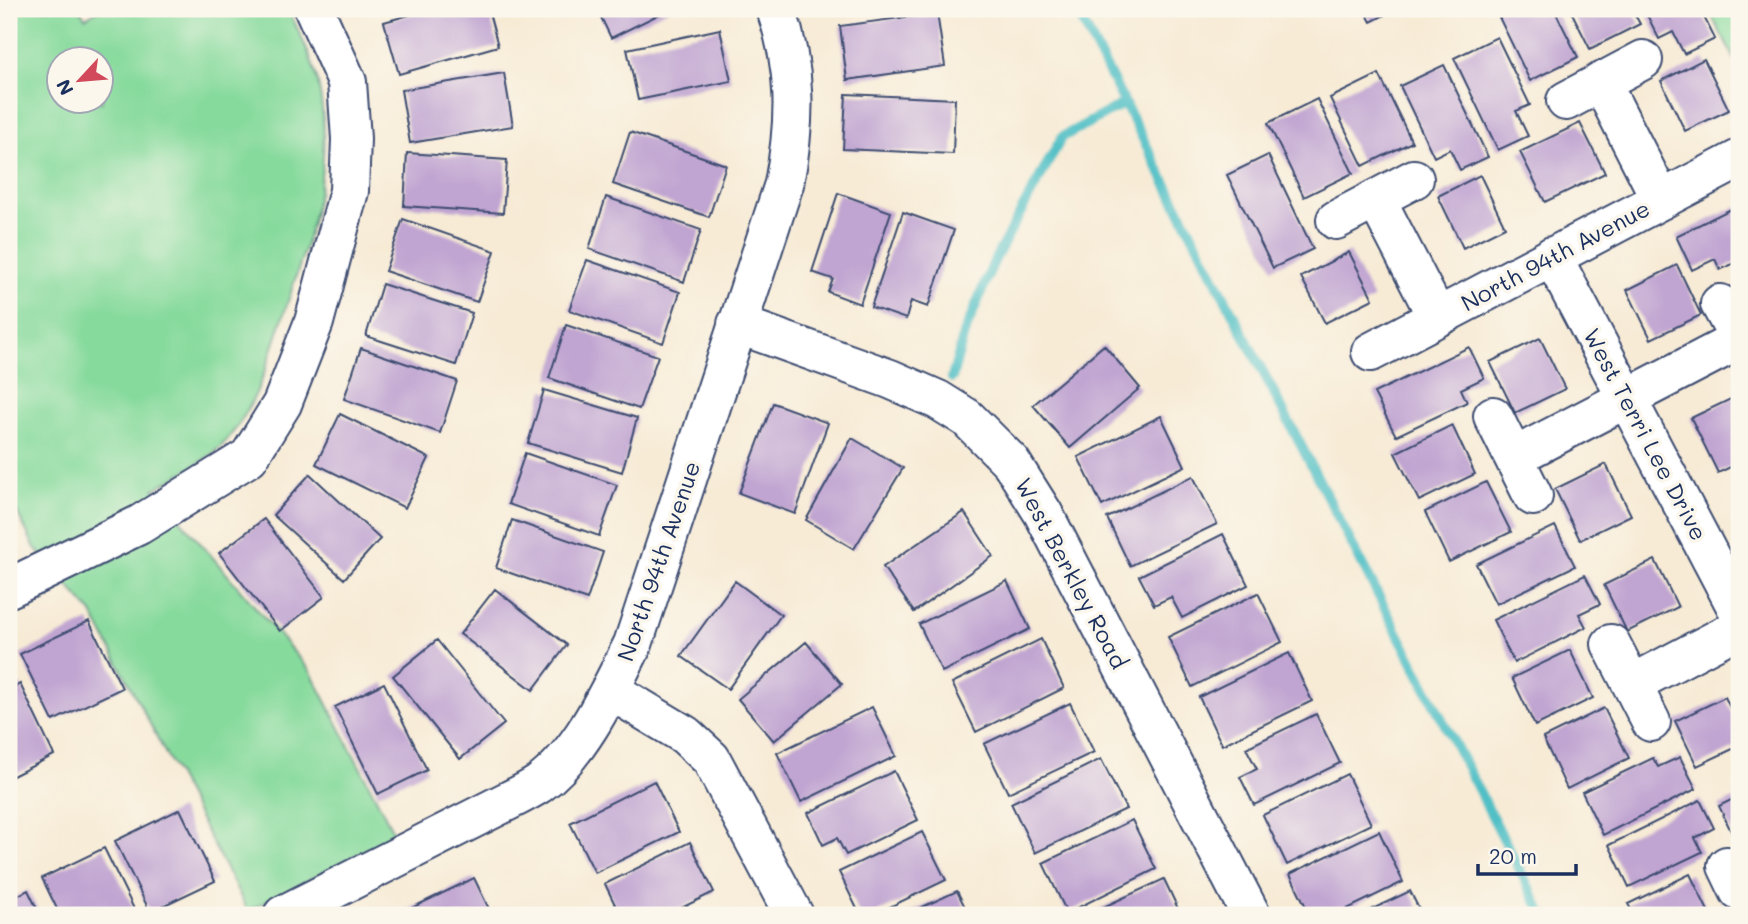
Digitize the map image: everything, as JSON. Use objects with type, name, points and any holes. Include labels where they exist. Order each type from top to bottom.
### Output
[{"type":"street","points":[[9,588],[139,525],[249,457],[282,404],[314,322],[349,191],[351,139],[347,82],[314,9]]},
{"type":"street","points":[[737,324],[784,184],[793,141],[794,93],[787,41],[776,9]]},
{"type":"street","points":[[1566,101],[1643,60]]},
{"type":"street","points":[[1601,82],[1661,200]]},
{"type":"street","name":"North 94th Avenue","points":[[1371,352],[1739,159]]},
{"type":"street","points":[[1336,220],[1414,179]]},
{"type":"street","points":[[1376,199],[1437,317]]},
{"type":"street","name":"West Terri Lee Drive","points":[[1552,256],[1739,612]]},
{"type":"street","points":[[1514,457],[1739,340],[1720,304]]},
{"type":"street","name":"North 94th Avenue","points":[[283,915],[326,905],[540,783],[562,761],[610,690],[633,644],[737,324]]},
{"type":"street","name":"West Berkley Road","points":[[737,324],[890,379],[938,400],[967,418],[1012,462],[1043,513],[1251,915]]},
{"type":"street","points":[[1493,416],[1533,496]]},
{"type":"street","points":[[1632,684],[1739,628]]},
{"type":"street","points":[[1611,645],[1651,722]]},
{"type":"street","points":[[610,690],[685,735],[711,759],[794,915]]},
{"type":"green space","points":[[9,9],[80,9],[85,18],[101,9],[288,9],[312,64],[323,114],[321,174],[310,231],[266,367],[245,414],[218,449],[154,489],[311,672],[395,835],[248,911],[92,613],[35,548],[9,496]]},
{"type":"green space","points":[[1708,9],[1739,9],[1739,68]]},
{"type":"building","points":[[431,9],[488,9],[498,46],[399,74],[384,22]]},
{"type":"building","points":[[597,9],[670,9],[611,38]]},
{"type":"building","points":[[1364,9],[1396,9],[1371,22]]},
{"type":"building","points":[[1495,9],[1554,9],[1578,57],[1530,81]]},
{"type":"building","points":[[1570,9],[1632,9],[1640,24],[1590,49]]},
{"type":"building","points":[[1644,9],[1700,9],[1715,39],[1684,54],[1673,32],[1659,39]]},
{"type":"building","points":[[937,13],[945,66],[847,80],[840,26]]},
{"type":"building","points":[[720,29],[731,81],[638,100],[627,49]]},
{"type":"building","points":[[1497,37],[1530,105],[1516,111],[1528,136],[1498,150],[1454,58]]},
{"type":"building","points":[[1704,59],[1729,110],[1685,131],[1661,81]]},
{"type":"building","points":[[1444,65],[1488,157],[1460,170],[1450,149],[1434,157],[1400,86]]},
{"type":"building","points":[[504,73],[513,126],[410,143],[401,90]]},
{"type":"building","points":[[1379,74],[1412,142],[1363,166],[1330,98]]},
{"type":"building","points":[[846,94],[955,99],[953,154],[843,149]]},
{"type":"building","points":[[1317,99],[1353,173],[1304,197],[1268,123]]},
{"type":"building","points":[[1580,123],[1605,173],[1545,202],[1520,152]]},
{"type":"building","points":[[630,132],[726,165],[709,217],[613,184]]},
{"type":"building","points":[[407,153],[507,160],[503,213],[404,206]]},
{"type":"building","points":[[1268,155],[1313,249],[1273,268],[1227,175]]},
{"type":"building","points":[[1480,175],[1505,227],[1463,248],[1438,196]]},
{"type":"building","points":[[838,193],[891,212],[860,304],[828,292],[833,279],[812,272]]},
{"type":"building","points":[[606,197],[701,230],[684,282],[589,249]]},
{"type":"building","points":[[1739,205],[1739,261],[1720,270],[1715,259],[1692,270],[1676,236]]},
{"type":"building","points":[[903,212],[954,230],[928,307],[911,301],[906,319],[871,307]]},
{"type":"building","points":[[403,219],[495,251],[477,302],[385,271]]},
{"type":"building","points":[[1349,252],[1373,299],[1325,323],[1301,277]]},
{"type":"building","points":[[587,260],[680,292],[663,343],[569,310]]},
{"type":"building","points":[[1677,265],[1701,315],[1651,339],[1627,290]]},
{"type":"building","points":[[382,284],[472,313],[456,365],[366,336]]},
{"type":"building","points":[[566,325],[658,356],[639,409],[549,378]]},
{"type":"building","points":[[1540,338],[1565,389],[1515,413],[1490,362]]},
{"type":"building","points":[[1104,345],[1140,388],[1070,448],[1033,405]]},
{"type":"building","points":[[1469,347],[1484,378],[1461,389],[1467,402],[1396,436],[1374,393]]},
{"type":"building","points":[[361,348],[457,381],[440,433],[344,399]]},
{"type":"building","points":[[544,390],[637,418],[622,472],[528,443]]},
{"type":"building","points":[[1739,395],[1739,463],[1718,473],[1691,418]]},
{"type":"building","points":[[773,403],[828,423],[795,514],[739,493]]},
{"type":"building","points":[[340,414],[429,458],[405,508],[316,464]]},
{"type":"building","points":[[1161,416],[1185,466],[1102,506],[1078,457]]},
{"type":"building","points":[[1452,425],[1475,474],[1419,501],[1395,453]]},
{"type":"building","points":[[852,438],[903,468],[854,549],[806,520]]},
{"type":"building","points":[[525,453],[617,485],[599,536],[508,504]]},
{"type":"building","points":[[1606,464],[1631,515],[1580,540],[1555,489]]},
{"type":"building","points":[[310,474],[380,539],[344,579],[273,515]]},
{"type":"building","points":[[1193,476],[1217,524],[1130,566],[1107,518]]},
{"type":"building","points":[[1486,482],[1511,532],[1449,562],[1425,512]]},
{"type":"building","points":[[964,512],[993,556],[914,612],[883,567]]},
{"type":"building","points":[[264,519],[324,597],[280,631],[219,553]]},
{"type":"building","points":[[512,520],[603,552],[587,600],[496,568]]},
{"type":"building","points":[[1555,526],[1575,566],[1496,604],[1476,564]]},
{"type":"building","points":[[1223,534],[1248,585],[1182,618],[1171,597],[1154,605],[1139,576]]},
{"type":"building","points":[[1655,560],[1678,607],[1627,632],[1604,585]]},
{"type":"building","points":[[1585,575],[1600,604],[1579,614],[1586,627],[1514,663],[1493,620]]},
{"type":"building","points":[[735,581],[781,615],[728,689],[681,656]]},
{"type":"building","points":[[1007,581],[1030,629],[942,672],[919,624]]},
{"type":"building","points":[[495,589],[567,645],[533,690],[460,634]]},
{"type":"building","points":[[1258,593],[1282,642],[1192,687],[1168,637]]},
{"type":"building","points":[[89,621],[122,688],[53,721],[20,654]]},
{"type":"building","points":[[1041,639],[1064,688],[976,732],[952,683]]},
{"type":"building","points":[[437,640],[504,724],[460,759],[393,676]]},
{"type":"building","points":[[806,642],[842,684],[774,741],[738,699]]},
{"type":"building","points":[[1570,650],[1593,698],[1535,726],[1512,678]]},
{"type":"building","points":[[1289,653],[1312,701],[1222,745],[1199,697]]},
{"type":"building","points":[[384,683],[427,770],[378,794],[335,707]]},
{"type":"building","points":[[20,684],[54,755],[9,778],[9,690]]},
{"type":"building","points":[[1725,697],[1739,727],[1739,746],[1697,766],[1675,721]]},
{"type":"building","points":[[1070,703],[1094,752],[1008,793],[984,744]]},
{"type":"building","points":[[872,707],[896,756],[801,802],[777,753]]},
{"type":"building","points":[[1604,708],[1629,758],[1567,789],[1543,738]]},
{"type":"building","points":[[1316,714],[1340,763],[1254,805],[1240,777],[1257,769],[1246,748]]},
{"type":"building","points":[[1680,757],[1696,789],[1603,835],[1582,792],[1653,758],[1658,767]]},
{"type":"building","points":[[1101,759],[1126,809],[1035,853],[1011,803]]},
{"type":"building","points":[[894,771],[918,820],[846,855],[837,838],[823,845],[808,813]]},
{"type":"building","points":[[1347,774],[1371,824],[1287,865],[1263,815]]},
{"type":"building","points":[[654,781],[679,832],[595,873],[570,823]]},
{"type":"building","points":[[1739,796],[1739,848],[1719,806]]},
{"type":"building","points":[[1700,800],[1714,828],[1695,838],[1702,852],[1629,887],[1609,845]]},
{"type":"building","points":[[180,809],[215,881],[150,912],[115,841]]},
{"type":"building","points":[[1132,820],[1156,869],[1067,913],[1043,863]]},
{"type":"building","points":[[1379,831],[1403,882],[1335,915],[1310,915],[1290,874]]},
{"type":"building","points":[[922,832],[946,880],[873,915],[860,915],[839,872]]},
{"type":"building","points":[[690,842],[714,892],[667,915],[620,915],[605,884]]},
{"type":"building","points":[[104,848],[137,915],[60,915],[42,878]]},
{"type":"building","points":[[1690,874],[1710,915],[1634,915],[1628,904]]},
{"type":"building","points":[[474,878],[492,915],[397,915]]},
{"type":"building","points":[[1164,879],[1181,915],[1086,915]]},
{"type":"building","points":[[28,890],[40,915],[9,915],[9,900]]},
{"type":"building","points":[[957,891],[969,915],[905,915]]},
{"type":"building","points":[[1410,891],[1422,915],[1360,915]]},
{"type":"waterway","points":[[1076,9],[1543,915]]},
{"type":"waterway","points":[[952,378],[964,334],[995,259],[1062,137],[1125,103]]}]
